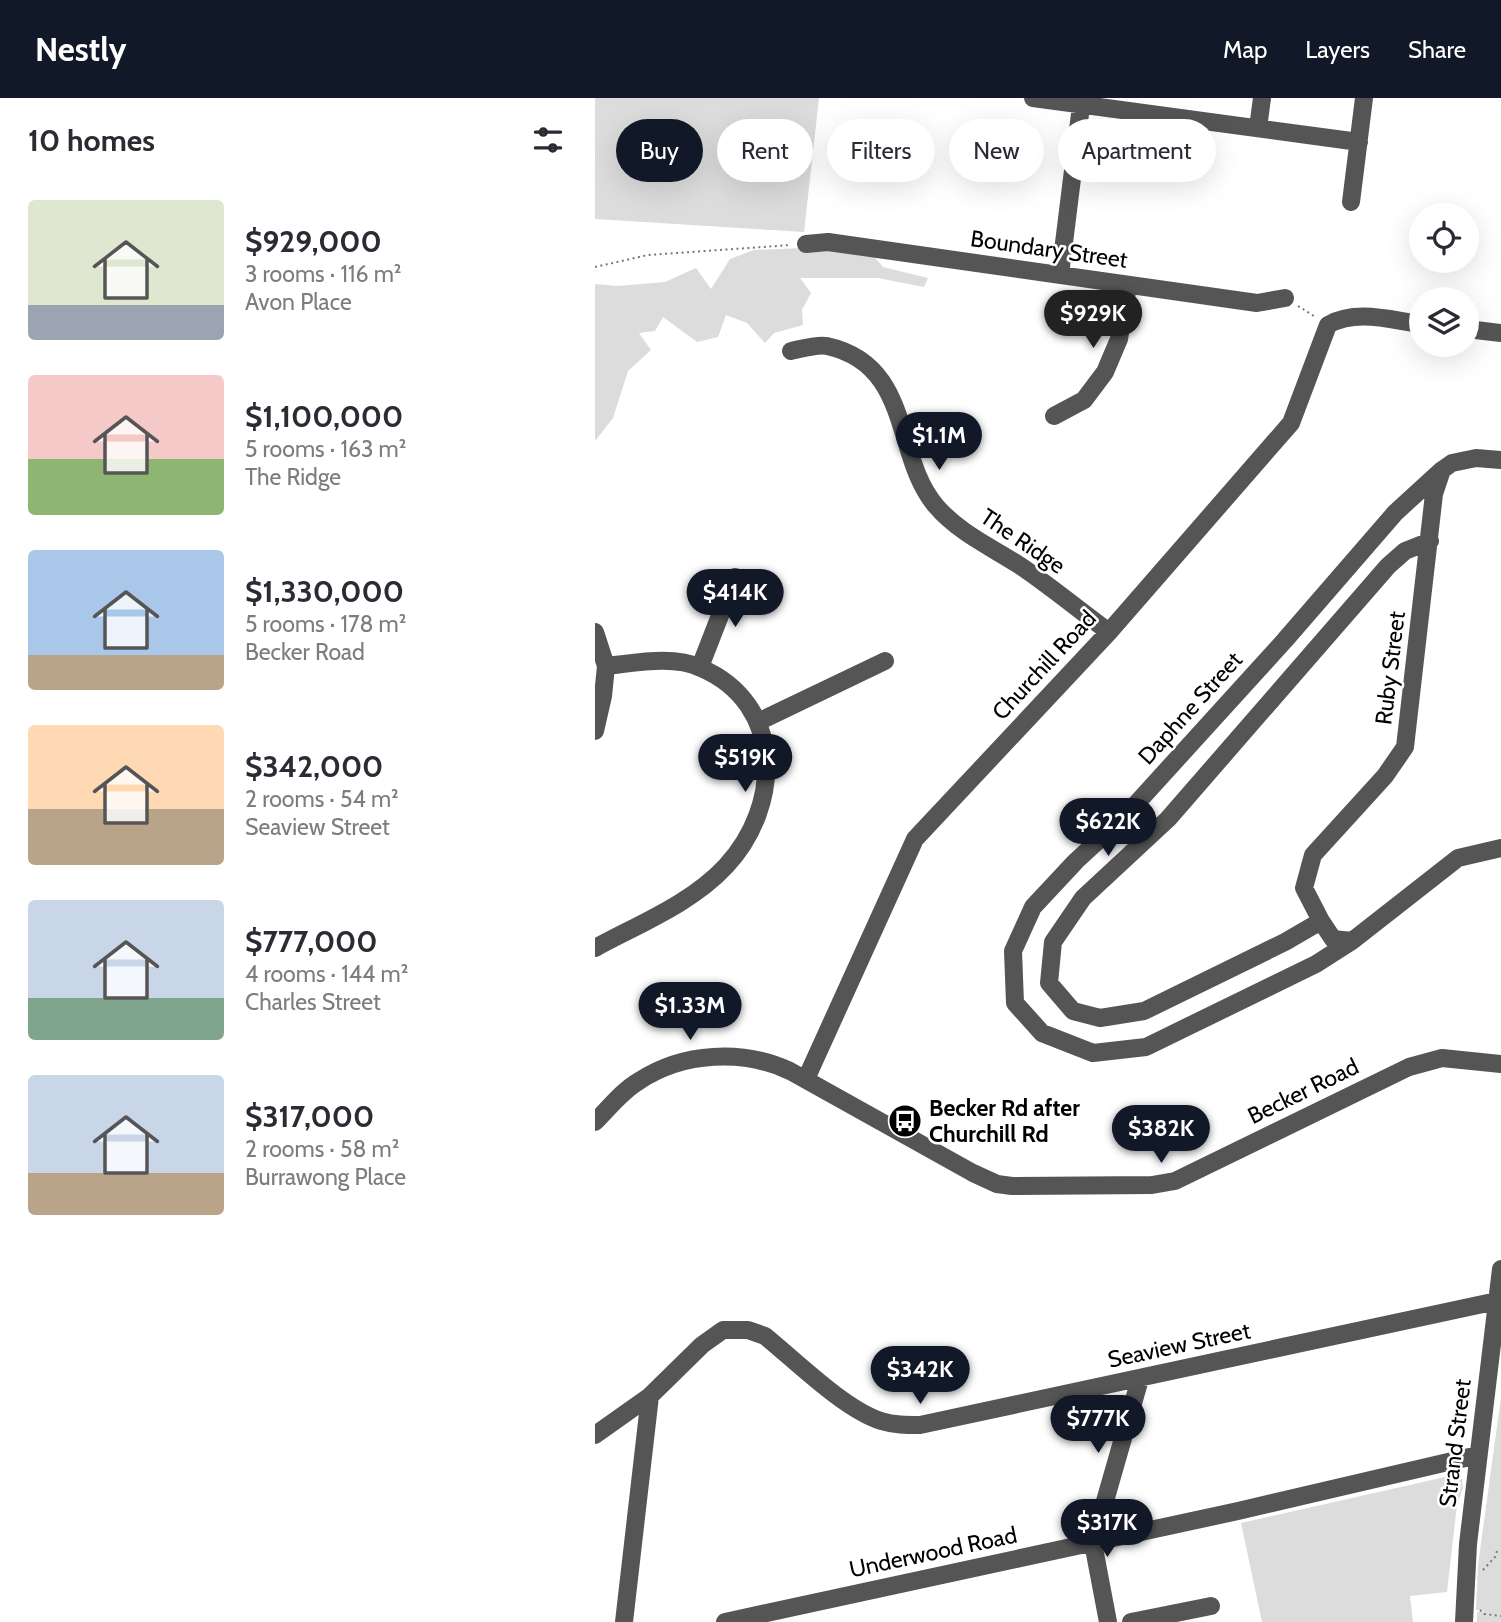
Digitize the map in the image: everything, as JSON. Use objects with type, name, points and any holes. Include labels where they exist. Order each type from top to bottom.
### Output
[{"type":"street","points":[[1033,98],[1082,101],[1359,142]]},
{"type":"street","points":[[1258,128],[1262,98]]},
{"type":"street","points":[[1351,201],[1364,98]]},
{"type":"street","points":[[1061,275],[1082,101]]},
{"type":"street","name":"Boundary Street","points":[[806,244],[828,243],[1257,303],[1285,298]]},
{"type":"street","points":[[1054,416],[1084,400],[1105,372],[1119,339],[1128,285]]},
{"type":"street","points":[[1328,325],[1341,317],[1354,316],[1409,323]]},
{"type":"street","name":"Churchill Road","points":[[806,1079],[915,839],[1109,632],[1291,423],[1328,325]]},
{"type":"street","points":[[1479,330],[1501,333]]},
{"type":"street","name":"The Ridge","points":[[790,351],[826,346],[857,358],[880,378],[895,403],[919,476],[935,505],[961,529],[1020,566],[1109,632]]},
{"type":"street","name":"Daphne Street","points":[[1501,460],[1464,459],[1442,470],[1395,513],[1285,640],[1126,815],[1076,861],[1033,907],[1013,951],[1015,1003],[1042,1033],[1093,1053],[1146,1047],[1316,964],[1352,941],[1458,858],[1501,848]]},
{"type":"street","name":"Ruby Street","points":[[1352,941],[1333,939],[1304,888],[1313,855],[1385,776],[1405,747],[1434,494],[1442,470]]},
{"type":"street","points":[[1321,921],[1285,942],[1144,1011],[1100,1018],[1073,1011],[1049,983],[1053,942],[1083,898],[1168,819],[1388,566],[1405,551],[1430,541]]},
{"type":"street","points":[[700,667],[735,577]]},
{"type":"street","points":[[595,632],[606,666],[595,731]]},
{"type":"street","points":[[595,948],[698,891],[727,866],[747,838],[763,804],[768,776],[765,748],[758,722],[742,698],[724,680],[700,667],[673,661],[606,666]]},
{"type":"street","points":[[758,722],[885,662]]},
{"type":"street","name":"Becker Road","points":[[595,1122],[637,1082],[655,1072],[683,1062],[729,1056],[749,1057],[770,1062],[806,1079],[979,1177],[997,1184],[1128,1187],[1175,1181],[1409,1067],[1441,1058],[1501,1064]]},
{"type":"street","name":"Strand Street","points":[[1464,1622],[1468,1544],[1501,1269]]},
{"type":"street","name":"Seaview Street","points":[[595,1435],[650,1396],[702,1345],[723,1330],[748,1330],[765,1336],[855,1408],[878,1420],[894,1424],[933,1423],[1497,1301]]},
{"type":"street","points":[[1108,1622],[1093,1543],[1140,1379]]},
{"type":"street","points":[[624,1622],[650,1396]]},
{"type":"street","name":"Underwood Road","points":[[725,1622],[1093,1543],[1478,1455]]},
{"type":"street","points":[[1131,1622],[1211,1606]]},
{"type":"path","points":[[595,267],[648,255],[806,244]]},
{"type":"path","points":[[1285,298],[1328,325]]},
{"type":"path","points":[[1480,1576],[1498,1548]]},
{"type":"path","points":[[1479,1608],[1484,1614],[1501,1616]]},
{"type":"shaded area","points":[[595,98],[819,98],[813,152],[813,119],[717,119],[717,182],[810,182],[804,232],[595,219]]},
{"type":"shaded area","points":[[802,248],[871,253],[883,267],[928,278],[924,287],[878,278],[800,278],[811,293],[802,310],[803,325],[774,333],[765,343],[747,323],[726,315],[718,337],[697,342],[663,317],[655,331],[639,333],[651,350],[628,371],[613,418],[595,441],[595,284],[618,286],[665,282],[696,268],[711,289],[730,259],[754,250]]},
{"type":"shaded area","points":[[1501,1397],[1501,1622],[1477,1622],[1477,1612],[1486,1611],[1476,1610],[1478,1565]]},
{"type":"shaded area","points":[[1454,1475],[1462,1479],[1463,1488],[1457,1505],[1447,1592],[1410,1596],[1413,1622],[1262,1622],[1241,1523]]},
{"type":"place","name":"Becker Rd after Churchill Rd","points":[[905,1121]]}]
